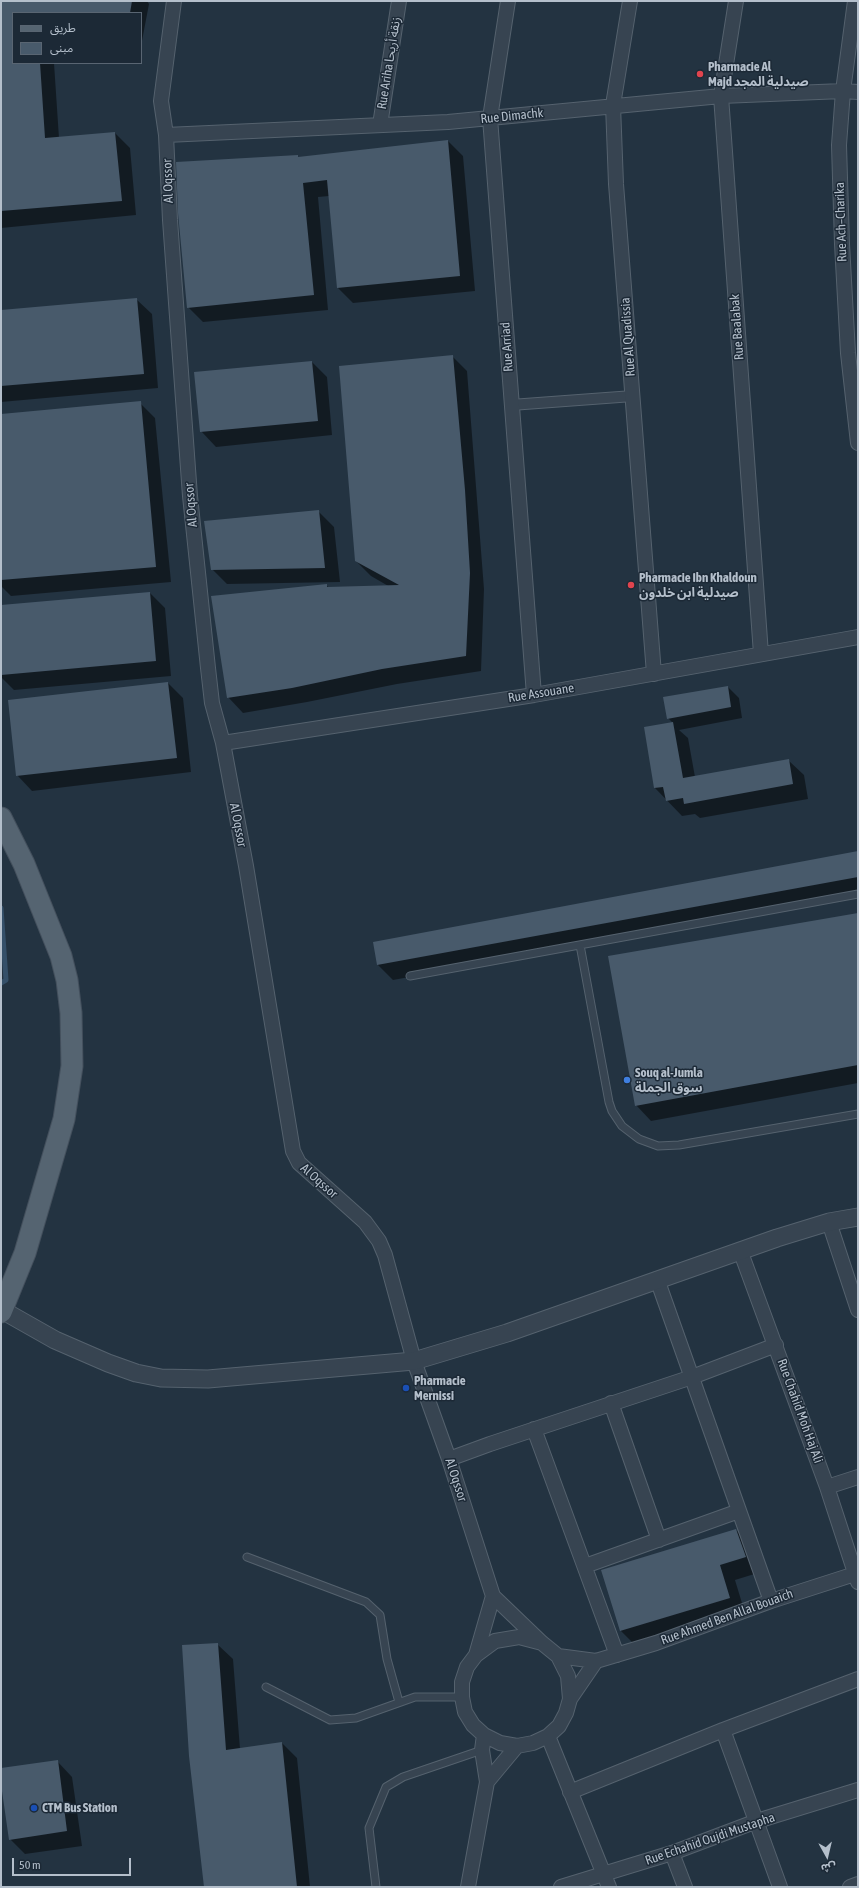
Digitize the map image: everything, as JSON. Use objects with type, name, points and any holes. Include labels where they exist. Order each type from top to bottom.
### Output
[{"type":"main road","points":[[1,818],[24,864],[59,949],[68,980],[71,1013],[72,1066],[62,1127],[25,1253],[2,1311]]},
{"type":"street","name":"Al Oqssor","points":[[174,1],[161,101],[166,135],[170,220],[190,496],[208,668],[212,703],[223,743],[246,866],[295,1157],[299,1163],[365,1222],[379,1241],[385,1255],[414,1361],[449,1459],[493,1596],[542,1643]]},
{"type":"street","name":"Rue Ariha زنقة أريحا","points":[[380,125],[399,1]]},
{"type":"street","name":"Rue Arriad","points":[[508,1],[490,118],[534,695]]},
{"type":"street","name":"Rue Al Quadissia","points":[[630,1],[613,105],[616,184],[654,674]]},
{"type":"street","name":"Rue Baalabak","points":[[736,1],[721,96],[761,654]]},
{"type":"street","name":"Rue Ach–Charika","points":[[855,1],[843,91],[839,145],[842,244],[853,352],[858,443]]},
{"type":"street","name":"Rue Dimachk","points":[[166,135],[380,125],[490,118],[613,105],[721,96],[843,91],[858,92]]},
{"type":"street","points":[[511,405],[632,396]]},
{"type":"street","name":"Rue Assouane","points":[[223,743],[534,695],[858,637]]},
{"type":"street","points":[[2,1311],[55,1340],[108,1363],[136,1373],[161,1378],[208,1379],[414,1361],[507,1333],[740,1250],[828,1222],[858,1217]]},
{"type":"street","points":[[828,1222],[858,1310]]},
{"type":"street","name":"Rue Chahid Moh Haj Ali","points":[[740,1250],[827,1487],[857,1576]]},
{"type":"street","points":[[657,1279],[771,1601]]},
{"type":"street","points":[[449,1459],[611,1403],[692,1377],[776,1345]]},
{"type":"street","points":[[611,1403],[659,1540]]},
{"type":"street","points":[[534,1429],[617,1655]]},
{"type":"street","points":[[827,1487],[858,1477]]},
{"type":"street","points":[[585,1566],[739,1511]]},
{"type":"street","name":"Rue Ahmed Ben Allal Bouaich","points":[[558,1656],[596,1661],[771,1601],[857,1576]]},
{"type":"street","points":[[476,1655],[493,1596]]},
{"type":"street","points":[[570,1699],[568,1676],[558,1656],[542,1643],[530,1639],[507,1638],[490,1644],[476,1655],[467,1668],[462,1682],[462,1697],[473,1725],[484,1735],[500,1743],[517,1746],[533,1743],[548,1736],[558,1726],[566,1713],[570,1699],[596,1661]]},
{"type":"street","points":[[570,1792],[723,1730],[858,1679]]},
{"type":"street","points":[[723,1730],[780,1887]]},
{"type":"street","points":[[468,1887],[487,1782],[482,1750],[484,1735]]},
{"type":"street","points":[[548,1736],[607,1881]]},
{"type":"street","points":[[487,1782],[517,1746]]},
{"type":"street","name":"Rue Echahid Oujdi Mustapha","points":[[561,1887],[607,1881],[672,1853],[757,1821],[858,1790]]},
{"type":"street","points":[[672,1853],[685,1887]]},
{"type":"street","points":[[850,1887],[858,1884]]},
{"type":"lane","points":[[410,976],[858,894]]},
{"type":"lane","points":[[580,945],[609,1102],[612,1111],[622,1126],[639,1139],[658,1146],[679,1145],[858,1114]]},
{"type":"lane","points":[[247,1557],[366,1602],[380,1615],[387,1659],[399,1702]]},
{"type":"lane","points":[[266,1687],[330,1720],[356,1718],[415,1697],[462,1697]]},
{"type":"lane","points":[[376,1887],[369,1828],[386,1787],[403,1777],[482,1750]]},
{"type":"building","points":[[1,1],[132,1],[130,12],[12,12],[12,64],[40,64],[45,138],[115,132],[122,201],[1,211]]},
{"type":"building","points":[[448,140],[460,276],[337,288],[327,180],[303,183],[314,295],[187,308],[178,213],[176,162],[298,155],[298,157]]},
{"type":"building","points":[[137,298],[144,374],[1,386],[1,310]]},
{"type":"building","points":[[453,355],[465,490],[470,573],[466,656],[382,669],[292,688],[227,698],[211,596],[327,584],[327,587],[399,585],[355,561],[339,366]]},
{"type":"building","points":[[312,361],[318,421],[200,432],[194,372]]},
{"type":"building","points":[[141,401],[156,567],[1,580],[1,414]]},
{"type":"building","points":[[319,510],[325,568],[211,570],[204,521]]},
{"type":"building","points":[[150,592],[156,661],[1,675],[1,605]]},
{"type":"building","points":[[168,682],[177,758],[16,776],[8,700]]},
{"type":"building","points":[[728,686],[731,707],[667,719],[663,697]]},
{"type":"building","points":[[673,722],[683,778],[789,759],[793,784],[684,804],[683,798],[666,801],[663,787],[654,788],[644,727]]},
{"type":"building","points":[[858,851],[858,877],[377,965],[373,942]]},
{"type":"building","name":"Souq al-Jumla سوق الجملة","points":[[858,913],[858,1065],[635,1106],[608,956]]},
{"type":"building","points":[[736,1529],[746,1557],[720,1565],[730,1598],[620,1631],[601,1570]]},
{"type":"building","points":[[218,1643],[226,1750],[282,1742],[297,1887],[204,1887],[189,1756],[182,1645]]},
{"type":"building","name":"CTM Bus Station","points":[[58,1760],[67,1831],[9,1840],[1,1784],[1,1768]]},
{"type":"waterway","points":[[1,908],[6,980],[1,983]]},
{"type":"place","name":"Pharmacie Al Majd صيدلية المجد","points":[[700,74]]},
{"type":"place","name":"Pharmacie Ibn Khaldoun صيدلية ابن خلدون","points":[[631,585]]},
{"type":"place","name":"Souq al-Jumla سوق الجملة","points":[[627,1080]]},
{"type":"place","name":"Pharmacie Mernissi","points":[[406,1388]]},
{"type":"place","name":"CTM Bus Station","points":[[34,1808]]}]
